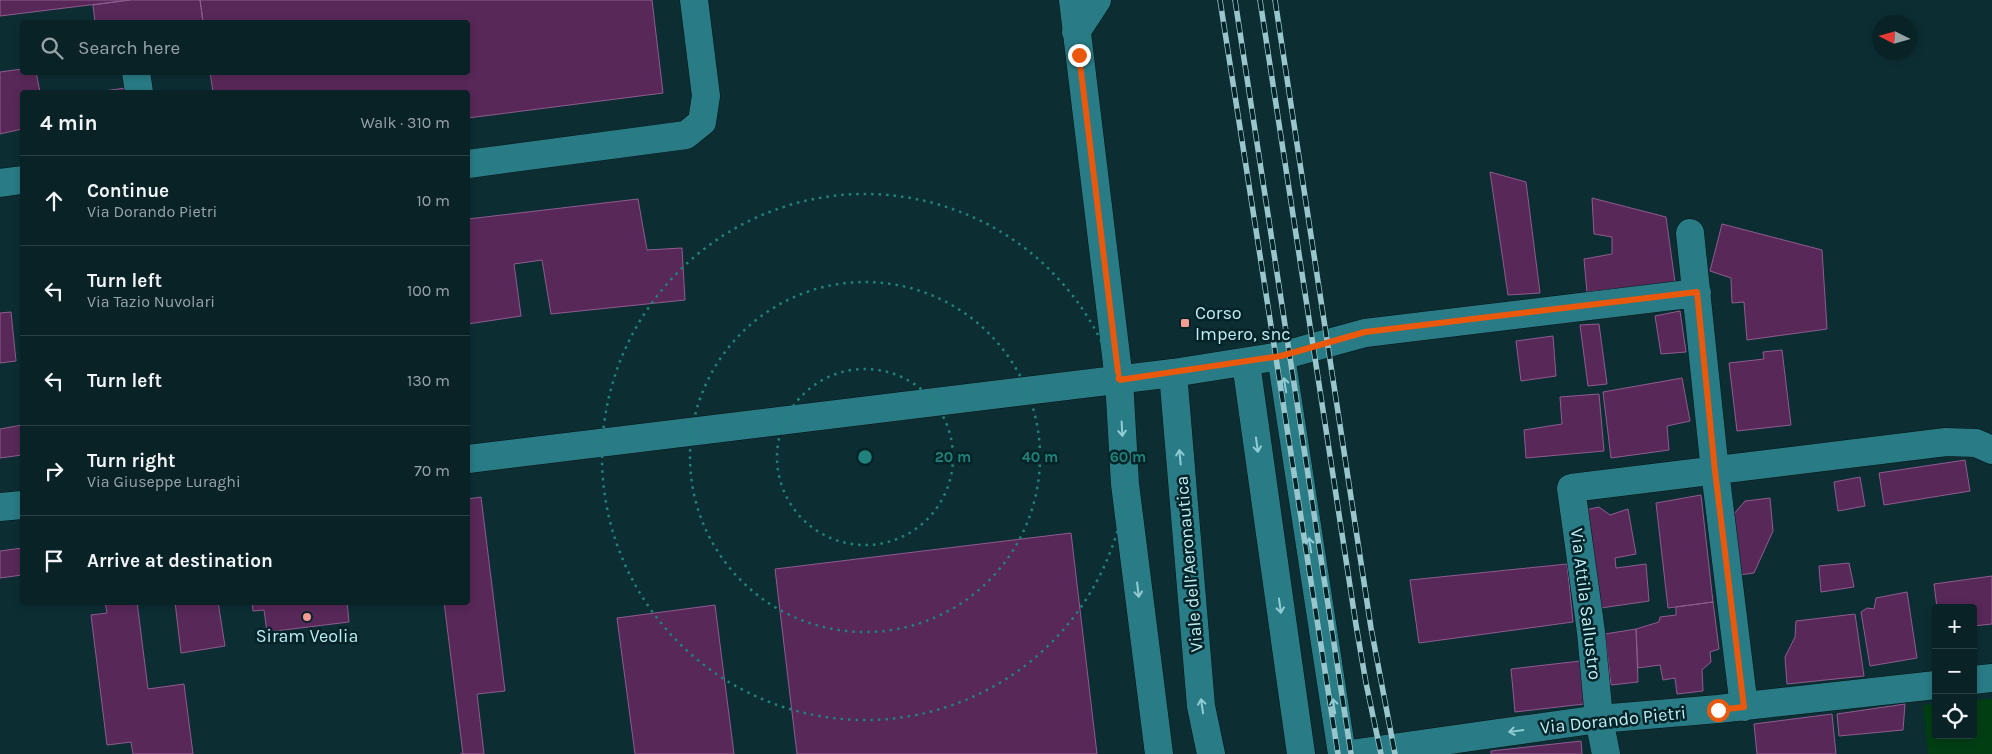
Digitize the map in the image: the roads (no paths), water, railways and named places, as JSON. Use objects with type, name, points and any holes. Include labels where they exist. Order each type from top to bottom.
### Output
[{"type":"street","points":[[470,164],[686,136],[702,122],[706,96],[694,0]]},
{"type":"street","points":[[1073,0],[1119,380],[1124,484],[1159,754]]},
{"type":"street","points":[[1076,32],[1098,0]]},
{"type":"street","points":[[136,75],[139,90]]},
{"type":"street","points":[[0,183],[20,180]]},
{"type":"street","points":[[1690,233],[1715,471],[1744,707]]},
{"type":"street","points":[[470,459],[1173,373],[1281,356],[1365,332],[1697,292]]},
{"type":"street","points":[[1281,356],[1342,754]]},
{"type":"street","points":[[1246,362],[1301,754]]},
{"type":"street","name":"Viale dell’Aeronautica","points":[[1173,373],[1201,706],[1211,754]]},
{"type":"street","points":[[1715,471],[1946,442],[1976,443],[1992,450]]},
{"type":"street","name":"Via Attila Sallustro","points":[[1606,754],[1599,719],[1591,632],[1570,488],[1715,471]]},
{"type":"street","points":[[0,507],[20,505]]},
{"type":"street","points":[[1977,680],[1992,678]]},
{"type":"street","name":"Via Dorando Pietri","points":[[1350,754],[1599,719],[1744,707],[1932,685]]},
{"type":"railway","points":[[1220,0],[1338,754]]},
{"type":"railway","points":[[1235,0],[1351,754]]},
{"type":"railway","points":[[1260,0],[1356,625],[1381,754]]},
{"type":"railway","points":[[1275,0],[1371,628],[1395,754]]},
{"type":"place","name":"Corso Impero, snc","points":[[1185,323]]},
{"type":"place","name":"Siram Veolia","points":[[307,617]]}]
